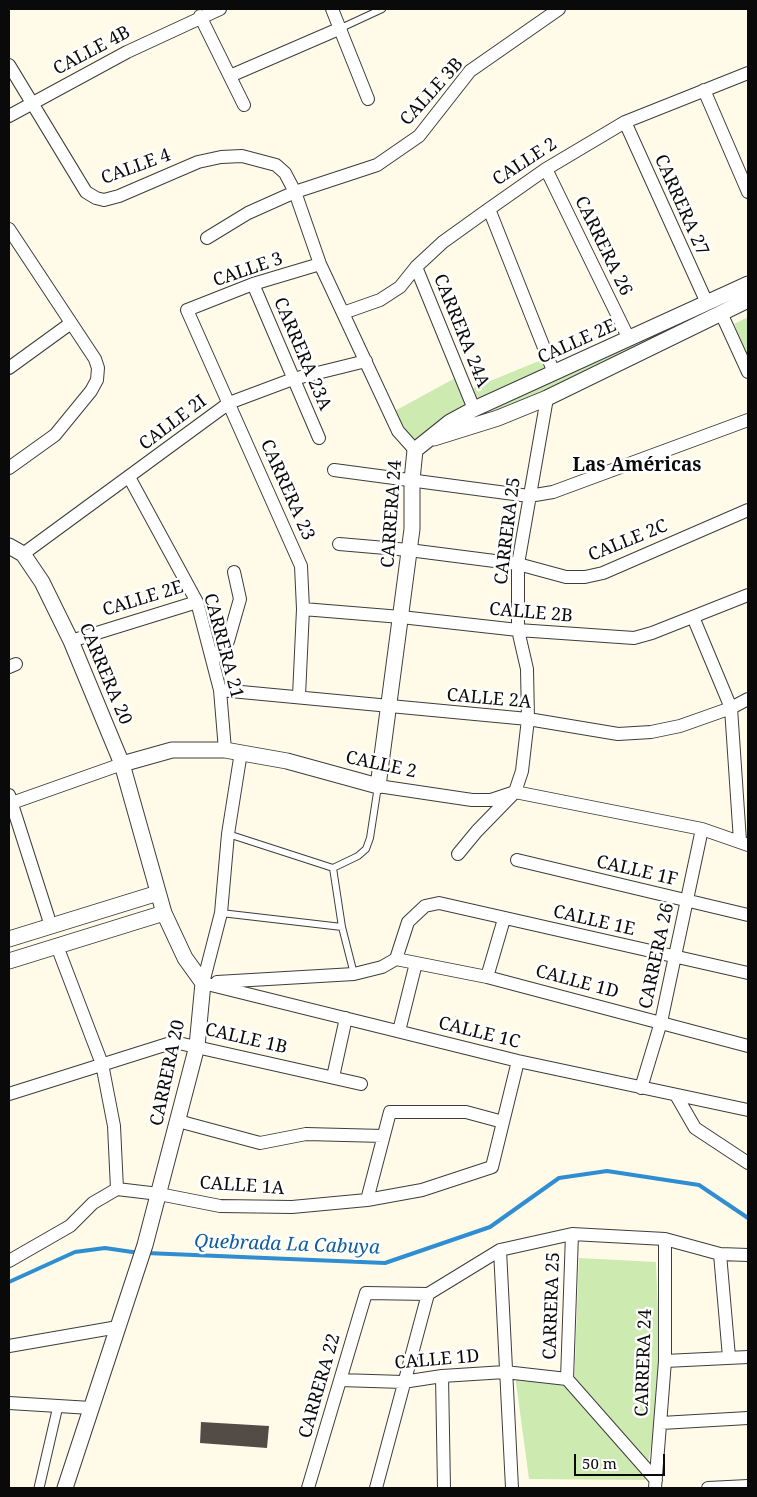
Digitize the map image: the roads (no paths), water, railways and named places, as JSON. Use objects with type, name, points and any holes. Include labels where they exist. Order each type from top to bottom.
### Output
[{"type":"street","name":"CALLE 4B","points":[[9,116],[200,16],[220,9]]},
{"type":"street","points":[[332,9],[368,99]]},
{"type":"street","name":"CALLE 3B","points":[[295,192],[378,165],[419,136],[470,72],[558,9]]},
{"type":"street","points":[[200,16],[244,105]]},
{"type":"street","points":[[230,76],[341,28]]},
{"type":"street","points":[[9,65],[32,103]]},
{"type":"street","name":"CALLE 2","points":[[343,312],[380,300],[400,287],[416,267],[443,242],[546,169],[624,122],[748,72]]},
{"type":"street","points":[[704,90],[748,192]]},
{"type":"street","name":"CALLE 4","points":[[32,103],[86,192],[104,200],[113,198],[198,162]]},
{"type":"street","name":"CARRERA 27","points":[[624,122],[706,303]]},
{"type":"street","name":"CARRERA 24","points":[[198,162],[221,157],[242,156],[266,161],[276,165],[285,173],[295,192],[320,264],[398,431],[420,445],[412,480],[412,529],[402,617],[378,786]]},
{"type":"street","name":"CARRERA 26","points":[[546,169],[629,339]]},
{"type":"street","points":[[207,238],[248,213],[295,192]]},
{"type":"street","points":[[489,209],[554,373]]},
{"type":"street","points":[[9,229],[13,243],[71,323],[95,359],[98,368],[97,380],[91,391],[55,434],[9,468]]},
{"type":"street","name":"CALLE 3","points":[[186,310],[254,284],[320,264]]},
{"type":"street","name":"CARRERA 24A","points":[[416,267],[474,409]]},
{"type":"street","name":"CARRERA 23A","points":[[254,284],[319,438]]},
{"type":"street","name":"CALLE 2E","points":[[420,445],[450,422],[474,409],[748,284]]},
{"type":"street","name":"CALLE 2E","points":[[420,445],[498,418],[547,398],[748,300]]},
{"type":"street","name":"CARRERA 23","points":[[186,310],[301,566],[303,609],[299,696]]},
{"type":"street","points":[[720,314],[748,372]]},
{"type":"street","points":[[9,368],[71,323]]},
{"type":"street","name":"CALLE 2I","points":[[23,554],[229,403],[293,379],[366,361]]},
{"type":"street","name":"CARRERA 25","points":[[458,854],[477,831],[515,792],[522,771],[528,719],[527,669],[518,630],[518,564],[547,398]]},
{"type":"street","points":[[334,470],[529,496],[553,492],[748,420]]},
{"type":"street","name":"CARRERA 21","points":[[129,477],[197,602],[220,690],[225,750]]},
{"type":"street","name":"CALLE 2C","points":[[339,544],[409,550],[518,564],[566,577],[594,575],[748,510]]},
{"type":"street","name":"CARRERA 20","points":[[9,546],[23,554],[42,582],[71,641],[122,764],[164,913],[185,958],[203,983],[196,1046],[159,1194],[140,1261],[65,1488]]},
{"type":"street","points":[[212,660],[228,641],[240,599],[234,572]]},
{"type":"street","name":"CALLE 2B","points":[[303,609],[402,617],[518,630],[634,638],[652,633],[748,595]]},
{"type":"street","name":"CALLE 2E","points":[[71,641],[197,602]]},
{"type":"street","points":[[693,617],[731,708],[744,843]]},
{"type":"street","name":"CALLE 2A","points":[[220,690],[528,719],[618,734],[651,732],[680,726],[731,708],[748,699]]},
{"type":"street","name":"CALLE 2","points":[[10,801],[122,764],[172,750],[225,750],[286,761],[378,786],[472,800],[491,800],[515,792],[702,829],[744,843]]},
{"type":"street","points":[[241,752],[228,834],[221,913],[203,983],[354,974],[382,967],[396,959]]},
{"type":"street","points":[[10,801],[51,926]]},
{"type":"street","name":"CARRERA 26","points":[[641,1088],[676,958],[702,829]]},
{"type":"street","name":"CALLE 1F","points":[[517,860],[748,915]]},
{"type":"street","points":[[9,939],[158,893]]},
{"type":"street","name":"CALLE 1E","points":[[396,959],[408,922],[425,906],[439,903],[748,973]]},
{"type":"street","points":[[9,961],[164,913]]},
{"type":"street","points":[[487,977],[504,919]]},
{"type":"street","points":[[9,1261],[70,1226],[93,1203],[117,1189],[114,1126],[102,1064],[58,946]]},
{"type":"street","name":"CALLE 1D","points":[[396,959],[487,977],[748,1046]]},
{"type":"street","points":[[399,1031],[416,963]]},
{"type":"street","name":"CALLE 1C","points":[[203,983],[518,1061],[748,1110]]},
{"type":"street","points":[[333,1077],[346,1018]]},
{"type":"street","name":"CALLE 1B","points":[[9,1094],[174,1042],[361,1084]]},
{"type":"street","points":[[367,1200],[390,1112],[466,1112],[504,1122],[518,1061]]},
{"type":"street","points":[[676,1095],[695,1128],[747,1159]]},
{"type":"street","points":[[178,1121],[260,1143],[306,1134],[384,1136]]},
{"type":"street","name":"CALLE 1A","points":[[117,1189],[159,1194],[220,1206],[292,1207],[367,1200],[422,1190],[492,1167],[504,1122]]},
{"type":"street","points":[[376,1488],[428,1294],[500,1250],[572,1234],[665,1239],[720,1254],[748,1255]]},
{"type":"street","name":"CARRERA 25","points":[[567,1379],[572,1234]]},
{"type":"street","name":"CARRERA 24","points":[[656,1484],[665,1361],[665,1239]]},
{"type":"street","points":[[500,1250],[512,1488]]},
{"type":"street","points":[[720,1254],[728,1357]]},
{"type":"street","name":"CARRERA 22","points":[[308,1488],[366,1293],[428,1294]]},
{"type":"street","points":[[9,1346],[118,1326]]},
{"type":"street","points":[[665,1361],[748,1357]]},
{"type":"street","name":"CALLE 1D","points":[[340,1380],[403,1382],[442,1376],[505,1372],[567,1379]]},
{"type":"street","points":[[442,1376],[444,1488]]},
{"type":"street","points":[[567,1379],[656,1484]]},
{"type":"street","points":[[9,1403],[91,1408]]},
{"type":"street","points":[[39,1488],[58,1406]]},
{"type":"street","points":[[661,1423],[748,1418]]},
{"type":"street","points":[[708,1488],[748,1486]]},
{"type":"lane","points":[[341,28],[382,9]]},
{"type":"lane","name":"CARRERA 24","points":[[333,868],[358,856],[366,849],[370,838],[378,786]]},
{"type":"lane","points":[[228,834],[333,868],[342,927],[354,974]]},
{"type":"lane","points":[[221,913],[342,927]]},
{"type":"waterway","name":"Quebrada La Cabuya","points":[[146,1253],[385,1263],[490,1227],[559,1178],[607,1171],[699,1185],[748,1218]]},
{"type":"waterway","name":"Quebrada La Cabuya","points":[[9,1282],[75,1252],[105,1248],[139,1253]]},
{"type":"district","name":"Las Américas","points":[[637,466]]}]
